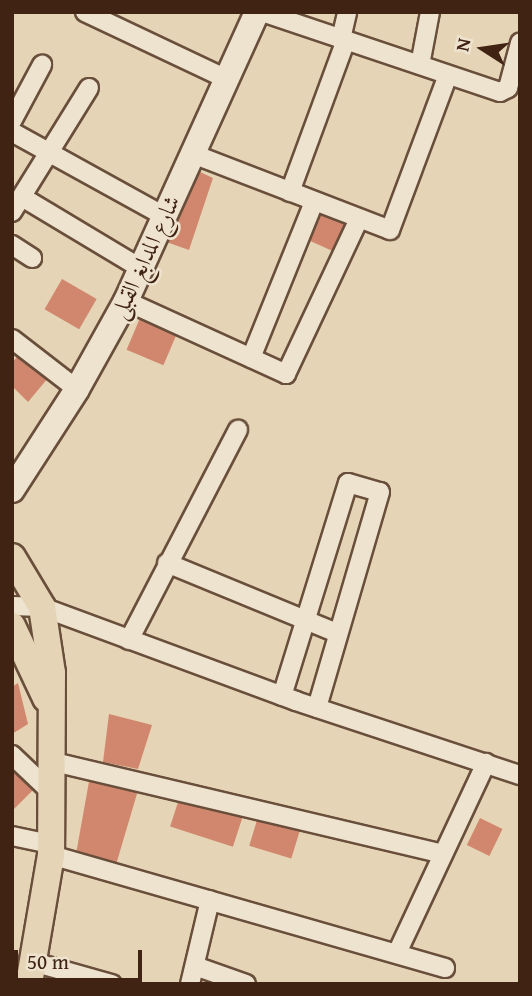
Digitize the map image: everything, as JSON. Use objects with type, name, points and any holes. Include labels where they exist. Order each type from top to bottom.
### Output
[{"type":"main road","points":[[12,557],[42,607],[50,639],[54,762],[51,849],[31,973]]},
{"type":"main road","points":[[12,626],[51,712]]},
{"type":"street","points":[[85,12],[227,79]]},
{"type":"street","points":[[260,12],[500,92],[508,88],[519,53]]},
{"type":"street","name":"شارع المدابغ القبلى","points":[[12,490],[77,390],[126,300],[260,12]]},
{"type":"street","points":[[290,192],[344,40],[347,12]]},
{"type":"street","points":[[420,65],[430,12]]},
{"type":"street","points":[[12,121],[42,65]]},
{"type":"street","points":[[193,154],[390,230],[448,75]]},
{"type":"street","points":[[89,88],[17,204],[140,268]]},
{"type":"street","points":[[12,132],[164,216]]},
{"type":"street","points":[[251,358],[314,202]]},
{"type":"street","points":[[126,300],[281,373],[289,371],[359,219]]},
{"type":"street","points":[[12,245],[32,258]]},
{"type":"street","points":[[12,339],[77,390]]},
{"type":"street","points":[[129,640],[238,430]]},
{"type":"street","points":[[282,696],[348,483],[380,492],[317,708]]},
{"type":"street","points":[[167,563],[337,633]]},
{"type":"street","points":[[12,606],[42,607],[282,696],[520,775]]},
{"type":"street","points":[[12,755],[54,795]]},
{"type":"street","points":[[54,762],[443,854]]},
{"type":"street","points":[[397,953],[486,763]]},
{"type":"street","points":[[12,836],[211,900],[445,968]]},
{"type":"street","points":[[211,900],[192,975],[246,984]]},
{"type":"street","points":[[31,973],[112,984]]},
{"type":"building","points":[[187,166],[213,178],[189,250],[158,239]]},
{"type":"building","points":[[317,214],[349,225],[337,253],[308,240]]},
{"type":"building","points":[[62,279],[97,299],[79,329],[45,309]]},
{"type":"building","points":[[143,311],[180,327],[163,365],[127,350]]},
{"type":"building","points":[[22,351],[48,378],[28,402],[12,386],[12,363]]},
{"type":"building","points":[[18,683],[28,724],[12,734],[12,687]]},
{"type":"building","points":[[109,714],[152,725],[138,769],[103,762]]},
{"type":"building","points":[[12,770],[34,789],[12,811]]},
{"type":"building","points":[[90,776],[139,787],[115,868],[76,854]]},
{"type":"building","points":[[180,796],[243,816],[233,847],[170,826]]},
{"type":"building","points":[[258,817],[300,830],[291,859],[249,846]]},
{"type":"building","points":[[480,818],[502,829],[489,856],[467,845]]}]
